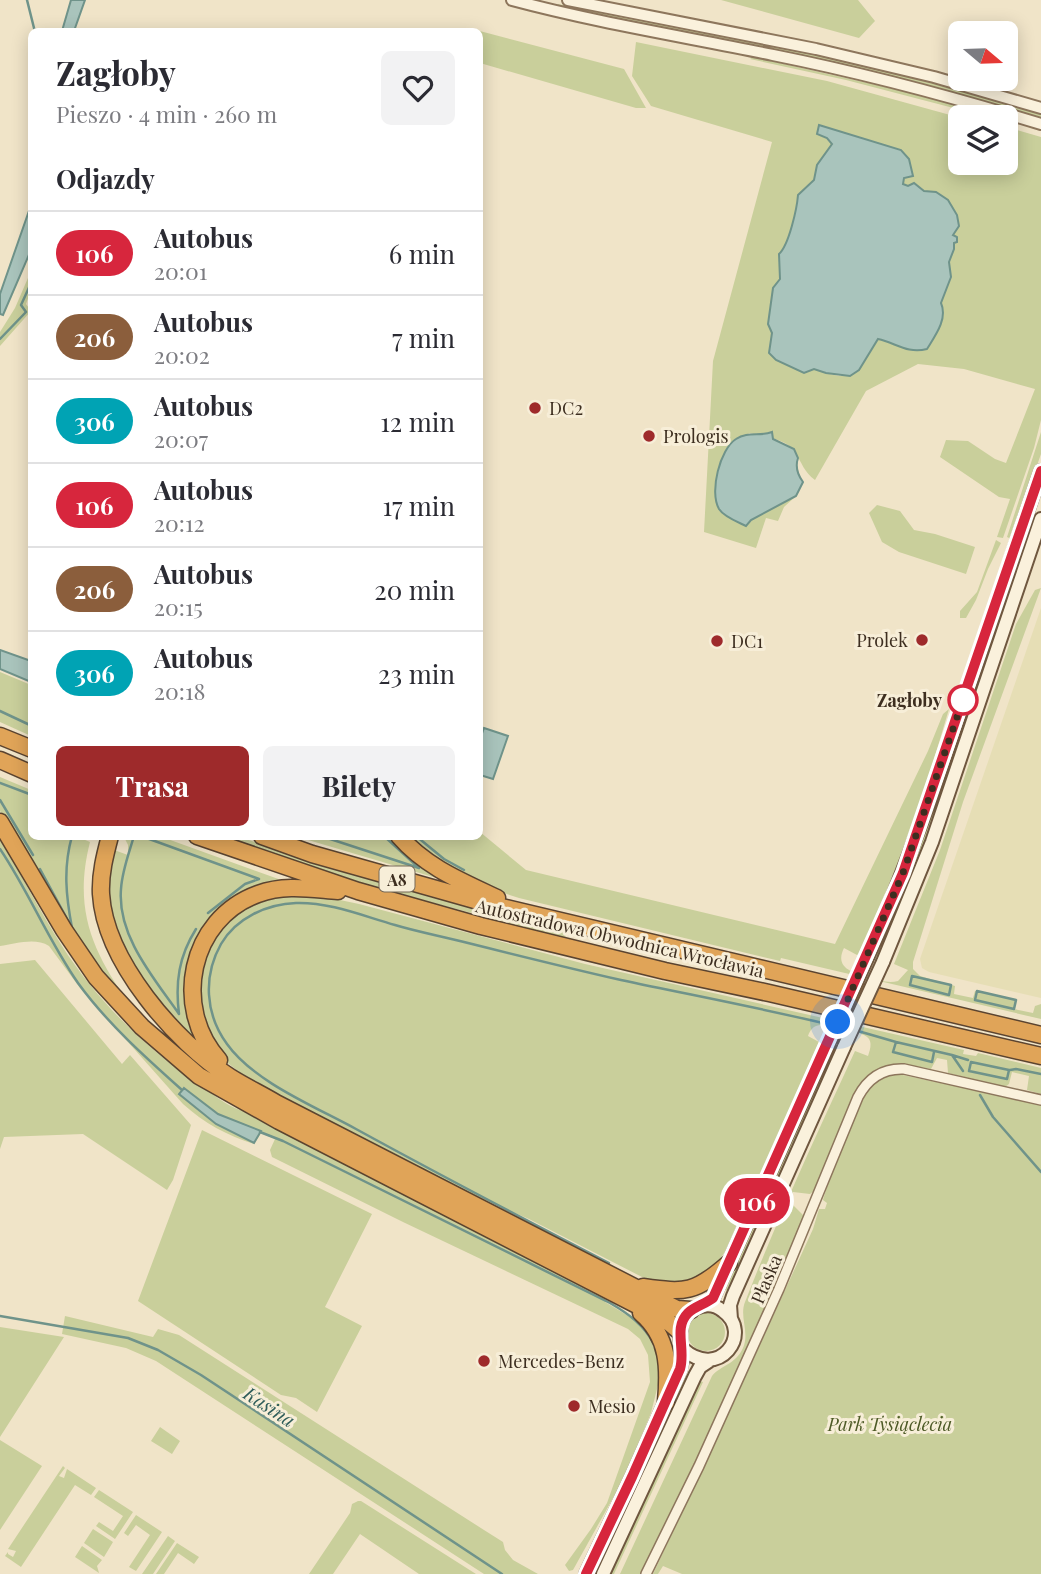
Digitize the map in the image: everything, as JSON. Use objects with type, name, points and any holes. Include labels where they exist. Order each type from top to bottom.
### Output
[{"type":"highway","points":[[0,736],[28,747]]},
{"type":"highway","points":[[0,760],[28,772]]},
{"type":"highway","points":[[0,822],[77,949],[120,1004],[142,1027],[208,1082],[291,1127],[626,1291],[677,1309],[697,1308]]},
{"type":"highway","points":[[106,840],[91,870],[90,897],[96,928],[110,962],[133,997],[167,1037],[233,1095]]},
{"type":"highway","points":[[107,840],[102,871],[102,903],[108,931],[123,963],[142,991],[180,1035],[229,1077],[626,1291],[680,1331]]},
{"type":"highway","name":"Autostradowa Obwodnica Wrocławia","points":[[209,840],[358,891],[481,926],[639,965],[1041,1056]]},
{"type":"highway","name":"Autostradowa Obwodnica Wrocławia","points":[[275,840],[397,878],[535,914],[1041,1035]]},
{"type":"highway","points":[[403,840],[420,856],[448,875],[535,914]]},
{"type":"highway","points":[[255,1091],[215,1055],[197,1022],[191,985],[201,948],[218,921],[235,906],[255,895],[292,887],[358,891]]},
{"type":"highway","points":[[626,1291],[681,1291],[695,1288],[729,1263]]},
{"type":"highway","points":[[626,1291],[650,1320],[663,1342],[667,1366],[666,1402]]},
{"type":"main road","points":[[586,1574],[680,1369],[684,1358],[680,1331],[684,1318],[713,1298],[903,873],[1041,471]]},
{"type":"main road","points":[[683,1349],[700,1360],[709,1361],[728,1352],[733,1342],[735,1331],[730,1305],[733,1296],[883,962],[932,842],[1041,519]]},
{"type":"main road","points":[[697,1308],[718,1307],[731,1319]]},
{"type":"main road","points":[[603,1574],[695,1376],[700,1367],[709,1361]]},
{"type":"street","points":[[512,0],[609,23],[829,67],[1041,124]]},
{"type":"street","points":[[568,0],[828,52],[1041,108]]},
{"type":"street","name":"Płaska","points":[[646,1574],[743,1371],[865,1085],[882,1073],[904,1069],[1041,1100]]},
{"type":"shaded area","points":[[1041,608],[1041,998],[929,972],[922,968],[920,959]]},
{"type":"green space","points":[[721,0],[858,0],[875,21],[859,38]]},
{"type":"green space","points":[[558,4],[848,62],[948,87],[948,91],[755,45],[557,6]]},
{"type":"green space","points":[[483,32],[624,69],[646,108],[636,108],[483,64]]},
{"type":"green space","points":[[636,42],[827,81],[948,114],[948,175],[1018,175],[1018,130],[1041,137],[1041,420],[1003,538],[997,537],[1010,499],[999,497],[940,457],[946,440],[968,441],[1006,463],[1035,389],[964,369],[918,364],[866,391],[815,480],[786,444],[749,433],[715,495],[721,509],[730,517],[750,518],[796,496],[784,507],[778,521],[766,518],[756,548],[704,532],[713,361],[772,142],[651,106],[632,76]],"holes":[[[819,125],[901,150],[912,176],[904,178],[903,184],[908,186],[915,183],[924,191],[936,192],[948,200],[959,226],[954,232],[949,262],[951,277],[927,349],[907,349],[878,338],[857,371],[838,376],[814,368],[772,343],[780,279],[780,254],[789,235],[798,195],[814,180],[817,165],[833,144]]]},
{"type":"green space","points":[[753,57],[955,105],[948,107],[750,59]]},
{"type":"green space","points":[[948,91],[961,91],[1012,105],[996,105]]},
{"type":"green space","points":[[1018,107],[1041,114],[1041,118],[1018,111]]},
{"type":"green space","points":[[28,278],[28,314],[0,346],[0,332],[15,308]]},
{"type":"green space","points":[[1041,432],[1041,454],[1011,539],[1007,537]]},
{"type":"green space","points":[[877,505],[900,511],[914,530],[975,547],[966,574],[899,552],[882,542],[869,513]]},
{"type":"green space","points":[[996,540],[1001,543],[976,600],[966,618],[960,618],[960,611],[977,592]]},
{"type":"green space","points":[[1019,552],[1023,554],[926,841],[879,956],[874,955]]},
{"type":"green space","points":[[1041,588],[963,802],[913,969],[920,976],[955,986],[954,994],[973,998],[977,991],[1016,1000],[1014,1009],[1033,1013],[1035,1006],[1041,1004],[1041,1019],[781,958],[780,961],[519,898],[455,873],[411,840],[483,840],[483,834],[526,870],[835,944],[928,751],[943,714],[949,709],[926,786],[898,863],[860,953],[857,955],[844,948],[841,960],[843,965],[857,974],[884,981],[898,981],[908,970],[894,964],[940,850],[1016,624],[1035,590]]},
{"type":"green space","points":[[0,672],[28,684],[28,735],[0,722]]},
{"type":"green space","points":[[0,777],[28,789],[28,840],[90,842],[84,888],[90,929],[106,967],[131,1006],[98,972],[0,811]]},
{"type":"green space","points":[[0,840],[76,967],[125,1023],[181,1072],[229,1105],[247,1111],[607,1296],[605,1302],[647,1331],[660,1363],[660,1377],[651,1413],[623,1480],[573,1570],[569,1571],[565,1565],[607,1503],[650,1382],[648,1355],[640,1339],[628,1329],[272,1157],[270,1150],[275,1139],[261,1133],[254,1144],[244,1141],[191,1111],[80,988],[49,946],[31,942],[0,946]]},
{"type":"green space","points":[[126,840],[170,840],[284,881],[202,932],[197,1044],[168,1014],[142,980],[130,962],[113,924],[106,898],[109,870],[114,850],[128,855]]},
{"type":"green space","points":[[225,840],[249,840],[391,884],[567,931],[565,938],[374,887]]},
{"type":"green space","points":[[308,840],[394,840],[440,879]]},
{"type":"green space","points":[[273,895],[321,896],[359,904],[585,964],[964,1050],[963,1054],[976,1056],[978,1053],[1041,1068],[1041,1094],[1027,1090],[1029,1076],[1012,1072],[1009,1084],[1005,1087],[948,1073],[947,1060],[937,1058],[931,1069],[895,1065],[882,1067],[864,1081],[849,1106],[815,1190],[810,1194],[793,1192],[789,1201],[804,1216],[707,1443],[640,1574],[620,1574],[712,1376],[736,1358],[743,1348],[743,1308],[758,1270],[855,1051],[868,1056],[871,1045],[869,1039],[838,1027],[820,1025],[812,1029],[808,1036],[819,1042],[729,1246],[709,1272],[693,1283],[674,1284],[653,1280],[642,1277],[529,1219],[450,1185],[362,1140],[248,1079],[220,1055],[200,1014],[201,966],[216,933],[238,911]]},
{"type":"green space","points":[[35,960],[122,1064],[130,1055],[191,1125],[173,1180],[167,1190],[83,1134],[4,1137],[0,1149],[0,964]]},
{"type":"green space","points":[[832,1049],[837,1050],[728,1291],[723,1289]]},
{"type":"green space","name":"Park Tysiąclecia","points":[[898,1074],[1041,1104],[1041,1574],[682,1574],[663,1566],[658,1574],[653,1574],[813,1229],[819,1209],[825,1209],[827,1203],[823,1200],[858,1106],[873,1084]]},
{"type":"green space","points":[[202,1130],[372,1214],[325,1307],[362,1326],[317,1412],[296,1398],[281,1395],[138,1301]]},
{"type":"green space","points":[[706,1313],[720,1318],[725,1332],[720,1346],[706,1351],[692,1346],[687,1332],[692,1318]]},
{"type":"green space","points":[[65,1316],[153,1337],[158,1329],[179,1335],[503,1542],[505,1550],[513,1560],[538,1574],[484,1574],[156,1361],[126,1348],[62,1334]]},
{"type":"green space","points":[[0,1327],[64,1337],[0,1437]]},
{"type":"green space","points":[[685,1374],[689,1376],[597,1574],[592,1574]]},
{"type":"green space","points":[[699,1381],[703,1382],[614,1574],[610,1574]]},
{"type":"green space","points":[[160,1427],[180,1441],[172,1454],[151,1441]]},
{"type":"green space","points":[[0,1440],[42,1466],[0,1530]]},
{"type":"green space","points":[[63,1466],[65,1468],[59,1476],[64,1478],[67,1469],[96,1488],[91,1495],[75,1485],[21,1567],[5,1556],[8,1552],[13,1557],[16,1551],[8,1549]]},
{"type":"green space","points":[[99,1490],[133,1512],[115,1539],[96,1526],[99,1522],[113,1531],[123,1516],[94,1497]]},
{"type":"green space","points":[[358,1501],[476,1574],[419,1574],[360,1534],[333,1574],[309,1574],[350,1513],[352,1504]]},
{"type":"green space","points":[[136,1515],[162,1532],[136,1571],[129,1567],[150,1535],[136,1525],[128,1536],[124,1533]]},
{"type":"green space","points":[[93,1529],[113,1542],[104,1557],[84,1543]]},
{"type":"green space","points":[[168,1536],[175,1541],[153,1574],[142,1574]]},
{"type":"green space","points":[[177,1543],[199,1557],[194,1564],[178,1553],[164,1574],[156,1574]]},
{"type":"green space","points":[[82,1546],[102,1560],[97,1566],[99,1573],[75,1557]]},
{"type":"water","points":[[71,0],[85,0],[75,28],[63,28]]},
{"type":"water","points":[[819,125],[901,150],[909,159],[913,176],[904,178],[903,184],[908,186],[914,183],[924,191],[936,192],[948,200],[957,215],[959,226],[953,235],[957,237],[957,242],[954,243],[949,262],[951,277],[941,303],[942,321],[927,349],[907,349],[878,339],[859,370],[850,376],[814,369],[804,373],[776,360],[769,353],[772,333],[768,324],[773,288],[780,279],[779,254],[789,235],[798,195],[814,180],[817,165],[832,144],[827,138],[817,134]]},
{"type":"water","points":[[28,214],[28,257],[3,315],[0,314],[0,294]]},
{"type":"water","points":[[772,432],[773,439],[794,449],[798,458],[797,470],[803,482],[796,496],[751,520],[746,526],[719,509],[715,492],[718,471],[725,452],[736,439],[745,435]]},
{"type":"water","points":[[0,650],[28,660],[28,681],[0,669]]},
{"type":"water","points":[[484,728],[508,736],[493,779],[483,776]]},
{"type":"water","points":[[184,1088],[218,1114],[261,1131],[254,1143],[216,1124],[179,1094]]},
{"type":"waterway","points":[[27,0],[34,28]]},
{"type":"waterway","points":[[0,339],[26,312],[21,305],[28,290]]},
{"type":"waterway","points":[[0,711],[28,724]]},
{"type":"waterway","points":[[0,783],[28,794]]},
{"type":"waterway","points":[[0,800],[33,855]]},
{"type":"waterway","points":[[40,869],[72,928],[66,882],[71,840]]},
{"type":"waterway","points":[[133,840],[121,889],[125,923],[139,956],[179,1014],[180,970],[196,929]]},
{"type":"waterway","points":[[152,840],[259,879],[245,884],[208,913]]},
{"type":"waterway","points":[[333,840],[419,868],[388,840]]},
{"type":"waterway","points":[[421,840],[444,859],[464,870]]},
{"type":"waterway","points":[[0,849],[57,950],[89,998],[140,1052],[182,1090]]},
{"type":"waterway","points":[[609,1263],[305,1102],[269,1082],[239,1058],[227,1044],[214,1020],[209,995],[211,969],[227,935],[244,920],[263,910],[285,904],[309,903],[346,910],[412,930],[581,971],[831,1025]]},
{"type":"waterway","points":[[912,976],[951,985],[949,995],[910,985],[912,976]]},
{"type":"waterway","points":[[977,991],[1016,1000],[1014,1009],[975,1000],[977,991]]},
{"type":"waterway","points":[[858,1031],[896,1042]]},
{"type":"waterway","points":[[934,1052],[932,1062],[893,1052],[896,1042],[952,1055]]},
{"type":"waterway","points":[[963,1071],[952,1055],[968,1060]]},
{"type":"waterway","points":[[971,1062],[1009,1070],[1007,1079],[969,1071],[971,1062]]},
{"type":"waterway","points":[[1010,1070],[1041,1074]]},
{"type":"waterway","points":[[980,1095],[993,1117],[1041,1172]]},
{"type":"waterway","points":[[260,1132],[610,1303],[635,1320],[654,1344]]},
{"type":"waterway","name":"Kasina","points":[[0,1316],[128,1338],[158,1350],[201,1375],[502,1574]]},
{"type":"bus line","name":"106","points":[[586,1574],[680,1369],[684,1358],[681,1324],[691,1310],[713,1298],[903,873],[1041,471]]},
{"type":"place","name":"DC2","points":[[535,408]]},
{"type":"place","name":"Prologis","points":[[649,436]]},
{"type":"place","name":"Prolek","points":[[922,640]]},
{"type":"place","name":"DC1","points":[[717,641]]},
{"type":"place","name":"Zagłoby","points":[[963,700]]},
{"type":"place","name":"Mercedes-Benz","points":[[484,1361]]},
{"type":"place","name":"Mesio","points":[[574,1406]]},
{"type":"route","points":[[838,1022],[903,873],[963,700]]}]
